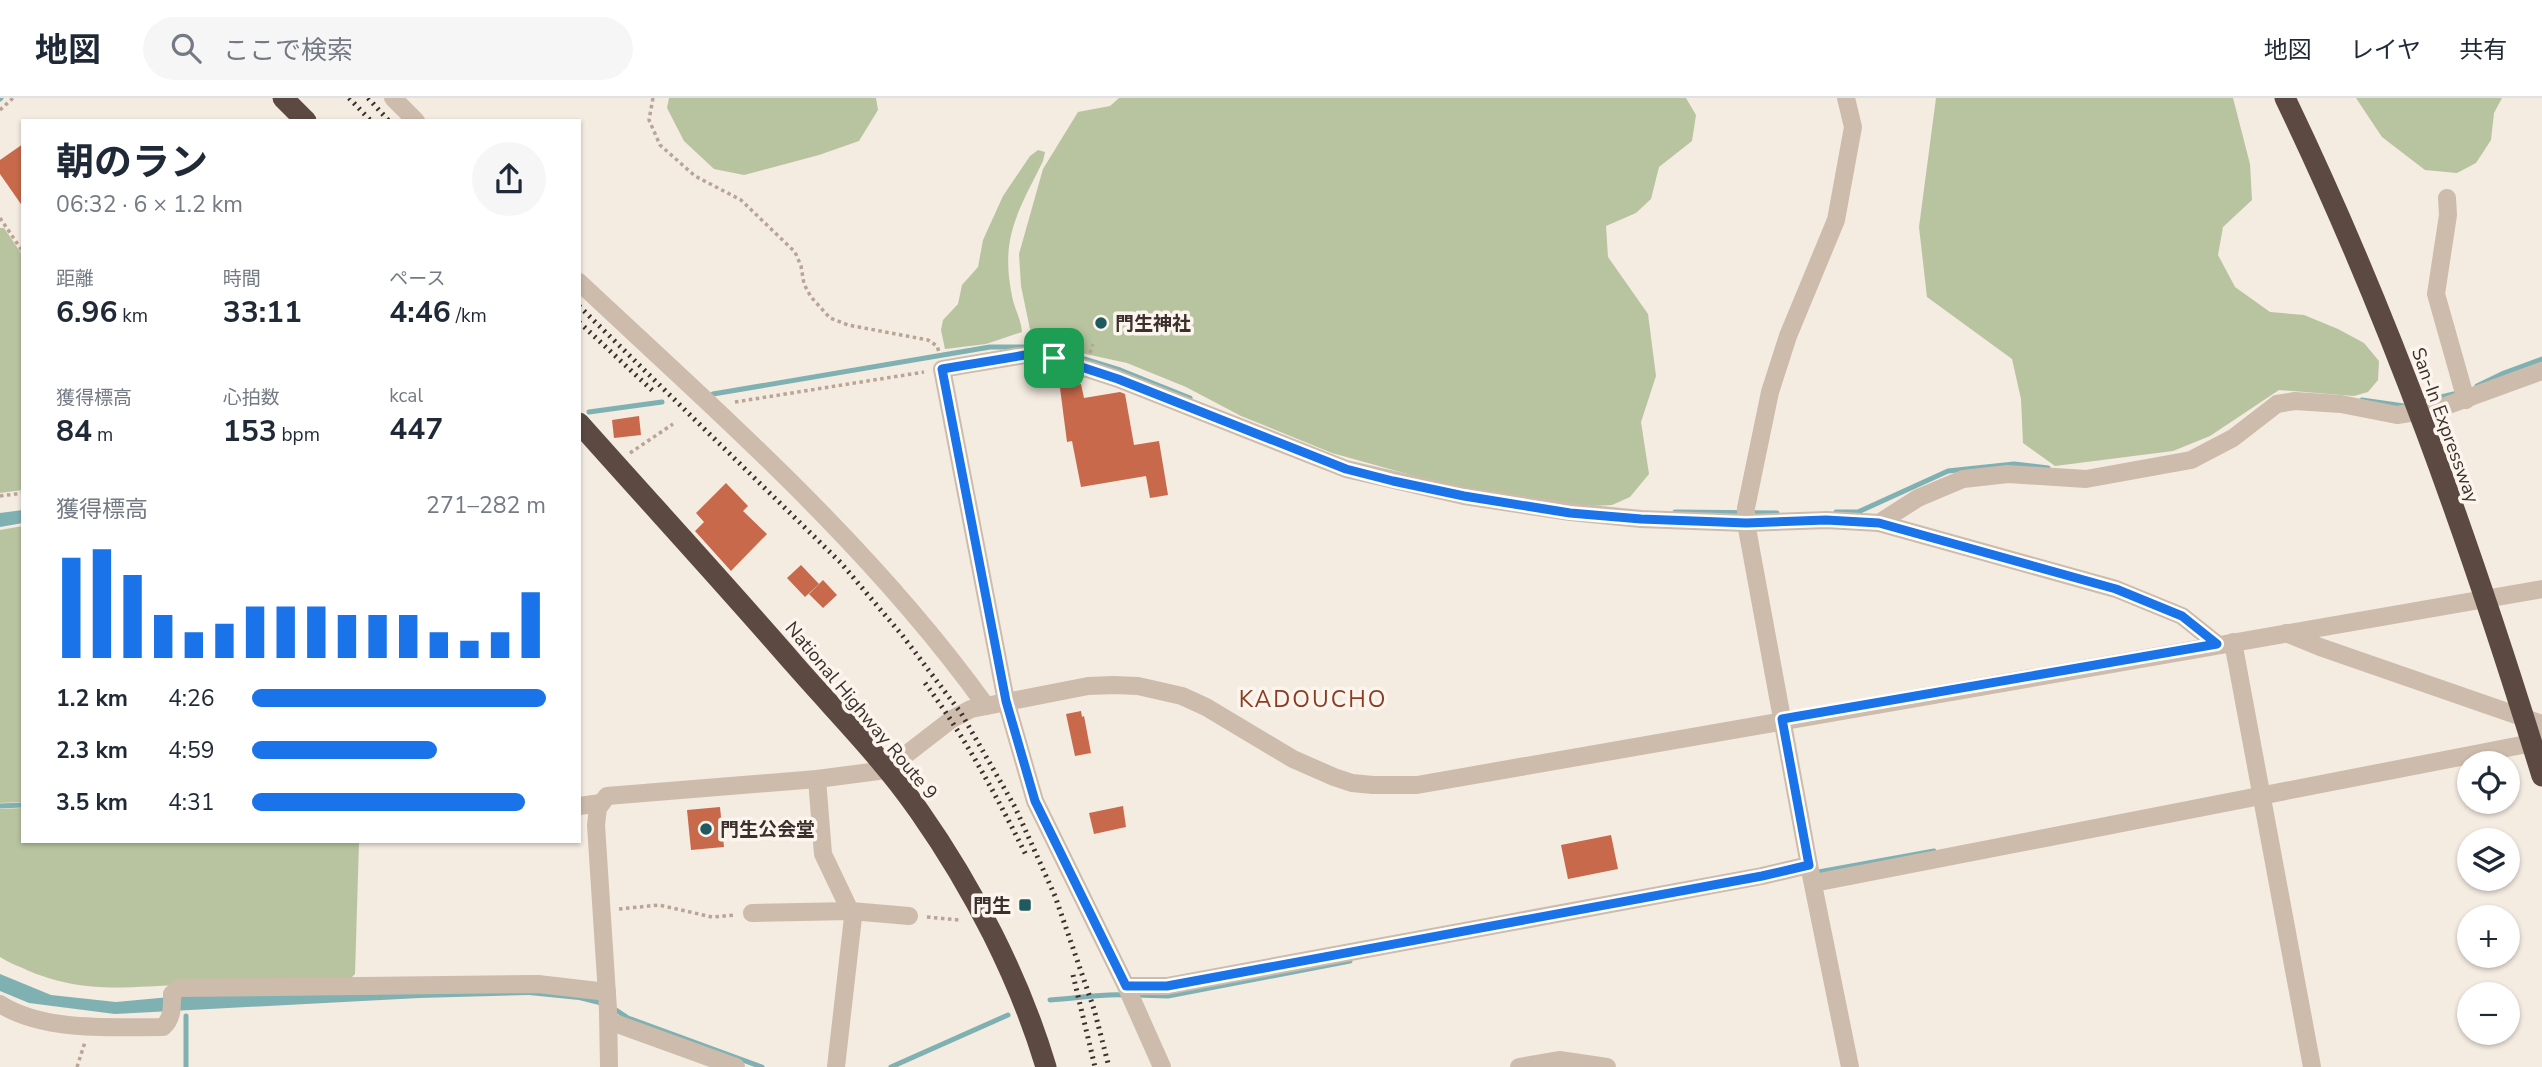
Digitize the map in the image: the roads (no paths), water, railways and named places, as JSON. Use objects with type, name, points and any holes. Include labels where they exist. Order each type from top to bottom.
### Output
[{"type":"highway","points":[[283,98],[304,119]]},
{"type":"highway","name":"San-In Expressway","points":[[2285,98],[2371,287],[2478,576],[2542,776]]},
{"type":"highway","name":"National Highway Route 9","points":[[581,427],[735,595],[918,809],[983,918],[1022,999],[1046,1067]]},
{"type":"street","points":[[393,98],[414,119]]},
{"type":"street","points":[[1846,98],[1853,127],[1836,220],[1788,336],[1770,392],[1746,516],[1809,865],[1850,1067]]},
{"type":"street","points":[[2447,198],[2448,215],[2437,295],[2466,400]]},
{"type":"street","points":[[581,284],[716,408],[881,579],[964,675],[986,706]]},
{"type":"street","points":[[1162,1067],[1130,994],[1035,801],[1006,701],[942,369],[1031,354],[1054,358],[1118,379],[1346,469],[1393,481],[1464,496],[1570,513],[1641,519],[1746,516],[1879,523],[2116,589],[2182,616],[2225,643],[2262,796],[2312,1067]]},
{"type":"street","points":[[1879,523],[1918,498],[1963,479],[2008,474],[2086,479],[2191,460],[2233,438],[2277,404],[2295,401],[2341,404],[2397,415],[2440,408],[2542,371]]},
{"type":"street","points":[[609,1067],[608,1005],[596,825],[601,803],[607,796],[615,794],[817,779],[886,770],[952,719],[971,709],[1088,686],[1138,686],[1182,696],[1206,707],[1293,760],[1318,772],[1352,783],[1394,786],[1428,783],[1782,719],[2542,589]]},
{"type":"street","points":[[2286,633],[2542,724]]},
{"type":"street","points":[[1814,883],[2542,741]]},
{"type":"street","points":[[817,779],[823,854],[853,917],[836,1067]]},
{"type":"street","points":[[581,806],[601,803]]},
{"type":"street","points":[[1130,994],[1809,865]]},
{"type":"street","points":[[752,913],[851,911],[909,916]]},
{"type":"street","points":[[0,1004],[36,1018],[89,1027],[163,1027],[169,1022],[172,994],[179,988],[538,984],[608,1005],[736,1067]]},
{"type":"street","points":[[1519,1067],[1559,1060],[1607,1067]]},
{"type":"water","points":[[21,510],[21,523],[0,527],[0,513]]},
{"type":"water","points":[[0,974],[51,995],[116,1002],[181,996],[528,987],[602,997],[603,1006],[579,1000],[529,995],[115,1014],[29,1003],[0,991]]},
{"type":"waterway","points":[[713,394],[990,347],[1024,347]]},
{"type":"waterway","points":[[1071,355],[1120,370],[1190,398]]},
{"type":"waterway","points":[[2477,386],[2542,359]]},
{"type":"waterway","points":[[2420,402],[2458,393]]},
{"type":"waterway","points":[[2362,400],[2404,406]]},
{"type":"waterway","points":[[589,412],[662,402]]},
{"type":"waterway","points":[[1836,512],[1858,512],[1948,471],[2014,464],[2048,468]]},
{"type":"waterway","points":[[1675,512],[1777,513]]},
{"type":"waterway","points":[[0,806],[21,805]]},
{"type":"waterway","points":[[1813,873],[1934,851]]},
{"type":"waterway","points":[[1135,995],[1168,996],[1350,961]]},
{"type":"waterway","points":[[1050,1000],[1126,995]]},
{"type":"waterway","points":[[613,1008],[628,1018],[762,1067]]},
{"type":"waterway","points":[[891,1067],[1008,1015]]},
{"type":"waterway","points":[[186,1016],[186,1067]]},
{"type":"railway","points":[[349,98],[369,119]]},
{"type":"railway","points":[[368,98],[387,119]]},
{"type":"railway","points":[[581,308],[841,563],[902,635],[961,713],[1015,807],[1055,896],[1094,1009],[1109,1067]]},
{"type":"railway","points":[[581,324],[654,392]]},
{"type":"railway","points":[[925,683],[979,767],[1026,855]]},
{"type":"railway","points":[[1073,975],[1095,1067]]},
{"type":"place","name":"門生神社","points":[[1101,323]]},
{"type":"place","name":"門生公会堂","points":[[706,829]]},
{"type":"place","name":"門生","points":[[1025,905]]},
{"type":"district","name":"KADOUCHO","points":[[1313,699]]}]
